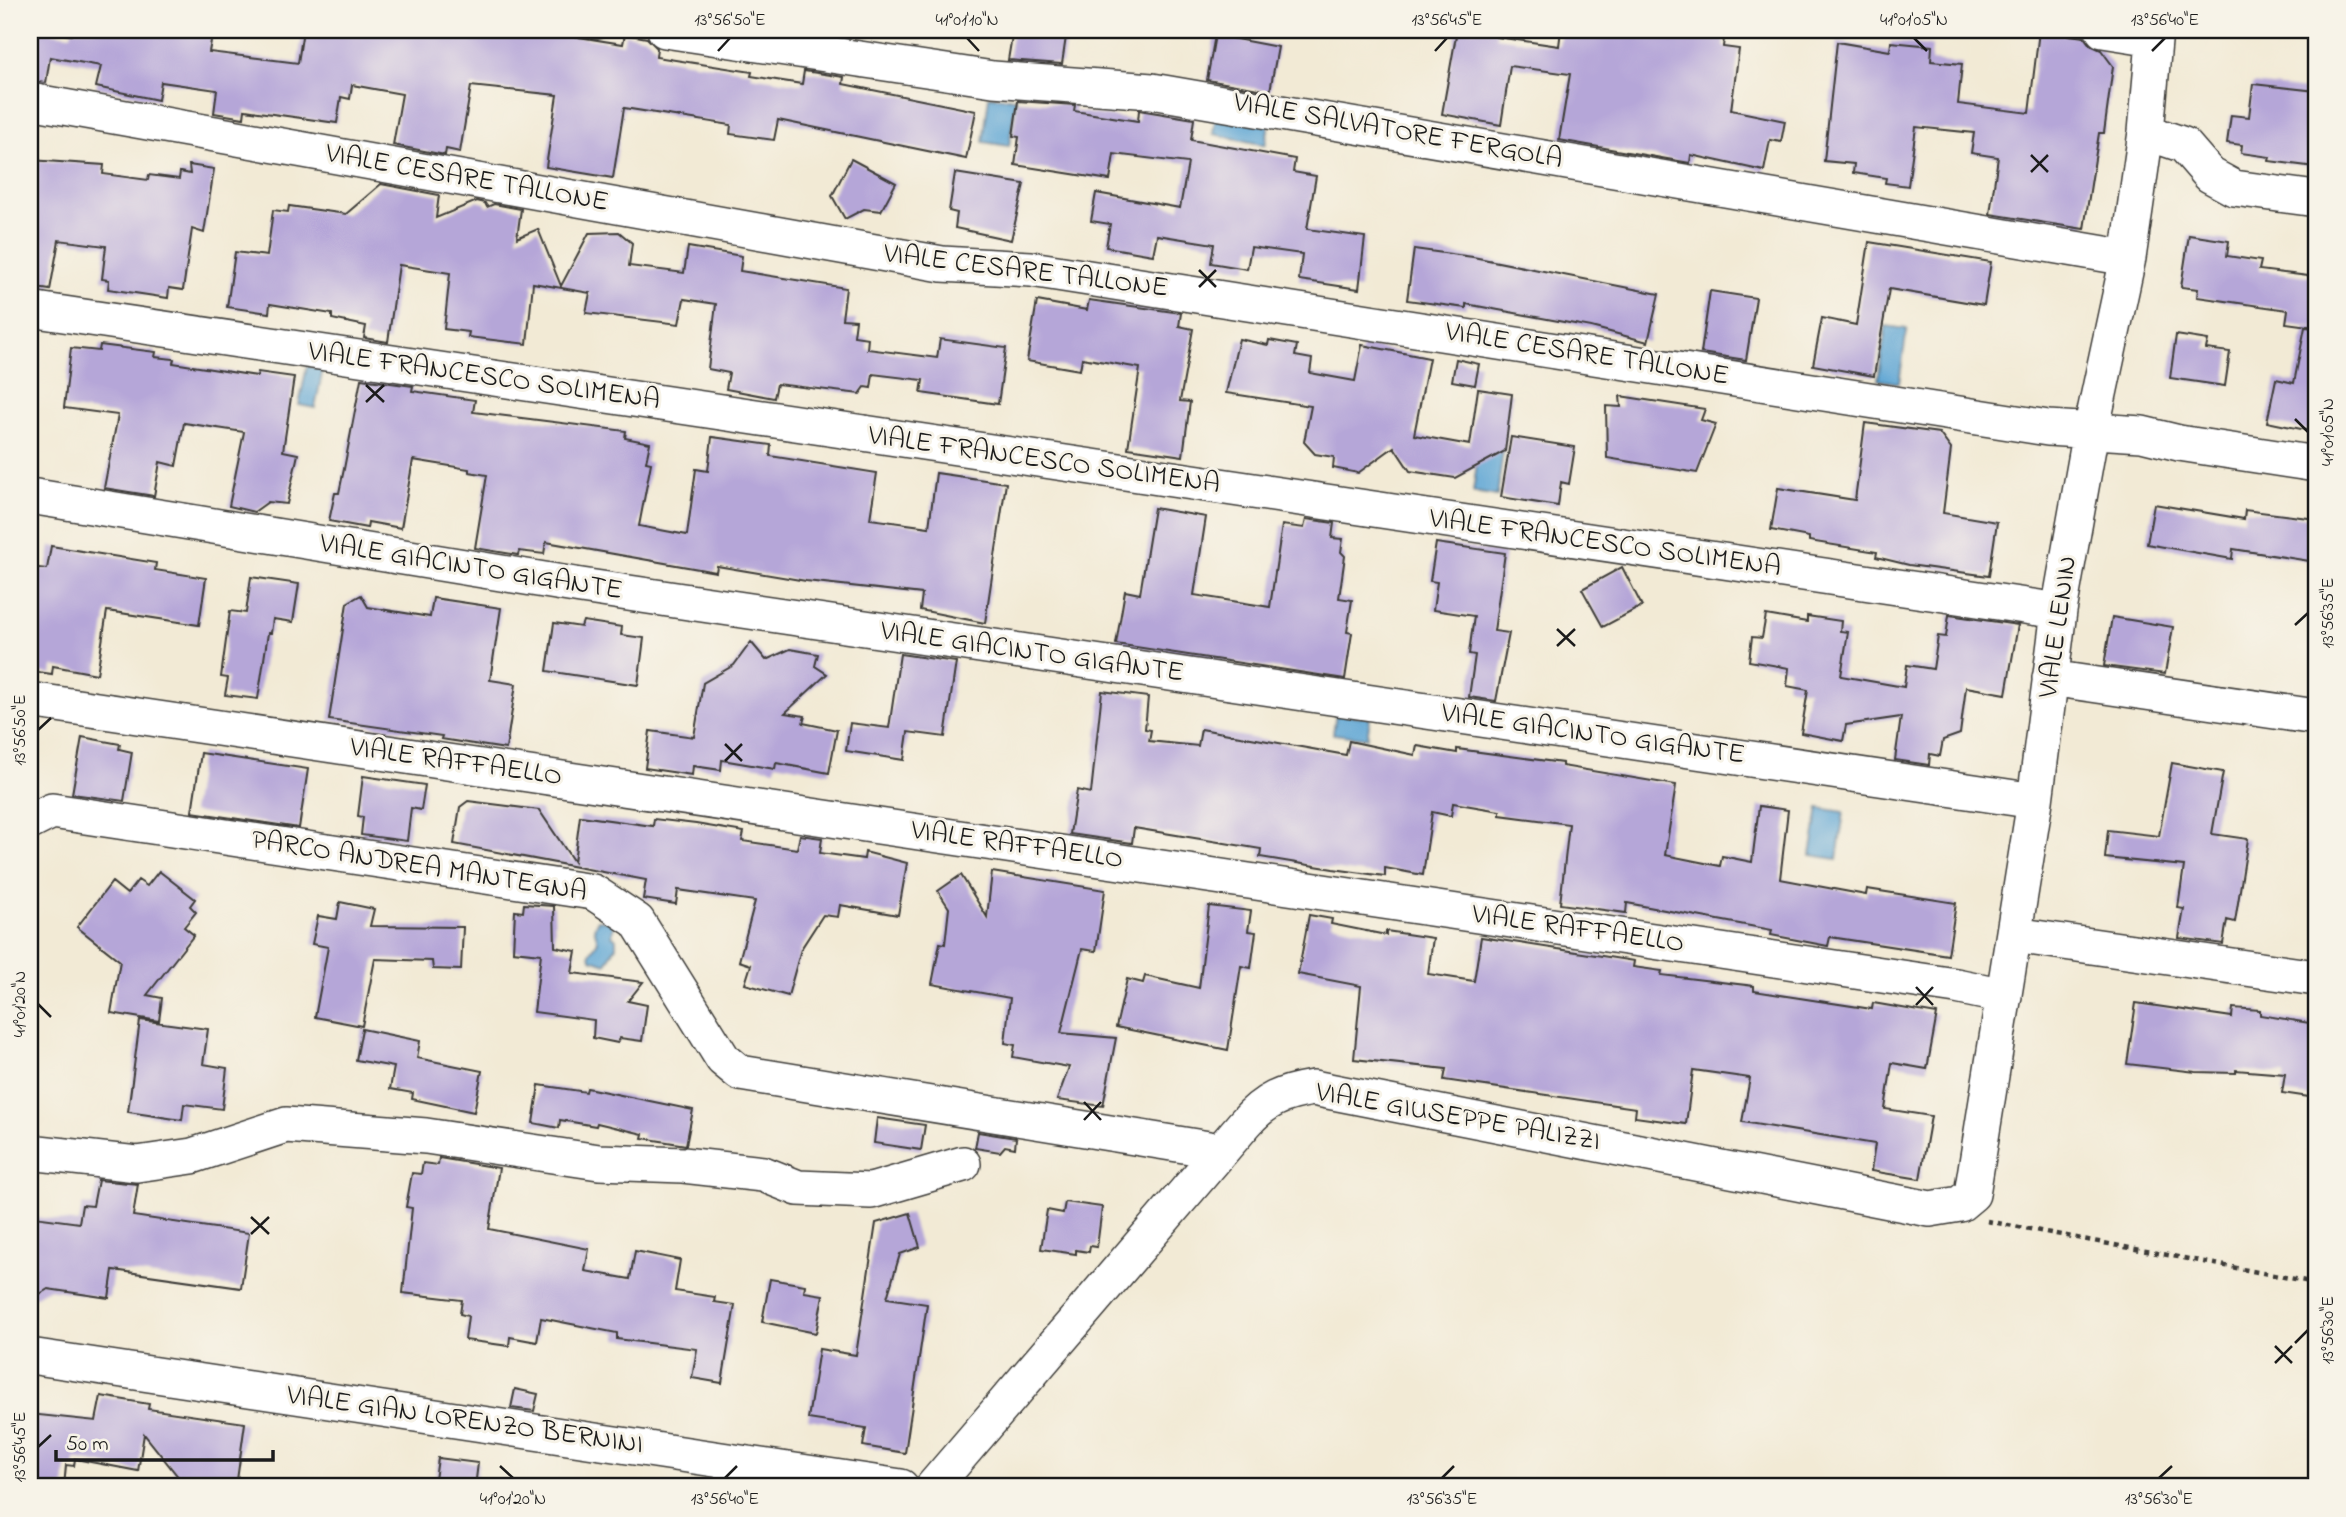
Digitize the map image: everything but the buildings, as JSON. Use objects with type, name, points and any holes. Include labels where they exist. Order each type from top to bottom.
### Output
[{"type":"street","name":"VIALE SALVATORE FERGOLA","points":[[665,30],[993,79],[1152,91],[2129,258]]},
{"type":"street","points":[[2103,30],[2155,34]]},
{"type":"street","name":"VIALE LENIN","points":[[1945,1209],[1960,1205],[1972,1194],[2035,801],[2059,611],[2091,431],[2129,258],[2146,132],[2155,34]]},
{"type":"street","name":"VIALE CESARE TALLONE","points":[[30,101],[942,264],[1031,269],[2020,423],[2141,434],[2179,443],[2316,464]]},
{"type":"street","points":[[2146,132],[2184,145],[2210,175],[2234,188],[2316,199]]},
{"type":"street","name":"VIALE FRANCESCO SOLIMENA","points":[[30,309],[2059,611]]},
{"type":"street","name":"VIALE GIACINTO GIGANTE","points":[[30,496],[581,586],[2035,801]]},
{"type":"street","points":[[2050,678],[2316,717]]},
{"type":"street","name":"VIALE RAFFAELLO","points":[[30,700],[1942,984],[2004,996]]},
{"type":"street","name":"PARCO ANDREA MANTEGNA","points":[[30,822],[52,811],[593,892],[637,921],[723,1059],[740,1073],[1221,1151]]},
{"type":"street","points":[[2014,935],[2316,978]]},
{"type":"street","name":"VIALE GIUSEPPE PALIZZI","points":[[933,1487],[1261,1104],[1281,1094],[1313,1088],[1930,1209],[1945,1209]]},
{"type":"street","points":[[30,1152],[137,1164],[192,1156],[286,1125],[426,1136],[599,1162],[683,1166],[763,1174],[798,1188],[871,1191],[963,1164]]},
{"type":"street","name":"VIALE GIAN LORENZO BERNINI","points":[[30,1356],[901,1487]]},
{"type":"path","points":[[1945,1209],[1956,1215],[2316,1283]]},
{"type":"water","points":[[989,96],[1016,99],[1009,146],[983,142]]},
{"type":"water","points":[[1216,114],[1269,125],[1265,145],[1213,134]]},
{"type":"water","points":[[1886,326],[1907,329],[1899,383],[1878,380]]},
{"type":"water","points":[[307,366],[323,369],[315,408],[299,405]]},
{"type":"water","points":[[1479,448],[1503,451],[1497,496],[1473,492]]},
{"type":"water","points":[[1336,713],[1370,718],[1367,738],[1333,734]]},
{"type":"water","points":[[1819,808],[1844,812],[1837,859],[1811,855]]},
{"type":"water","points":[[598,920],[609,921],[614,925],[612,935],[616,939],[616,946],[606,964],[591,959],[590,953],[598,941],[594,928]]}]
